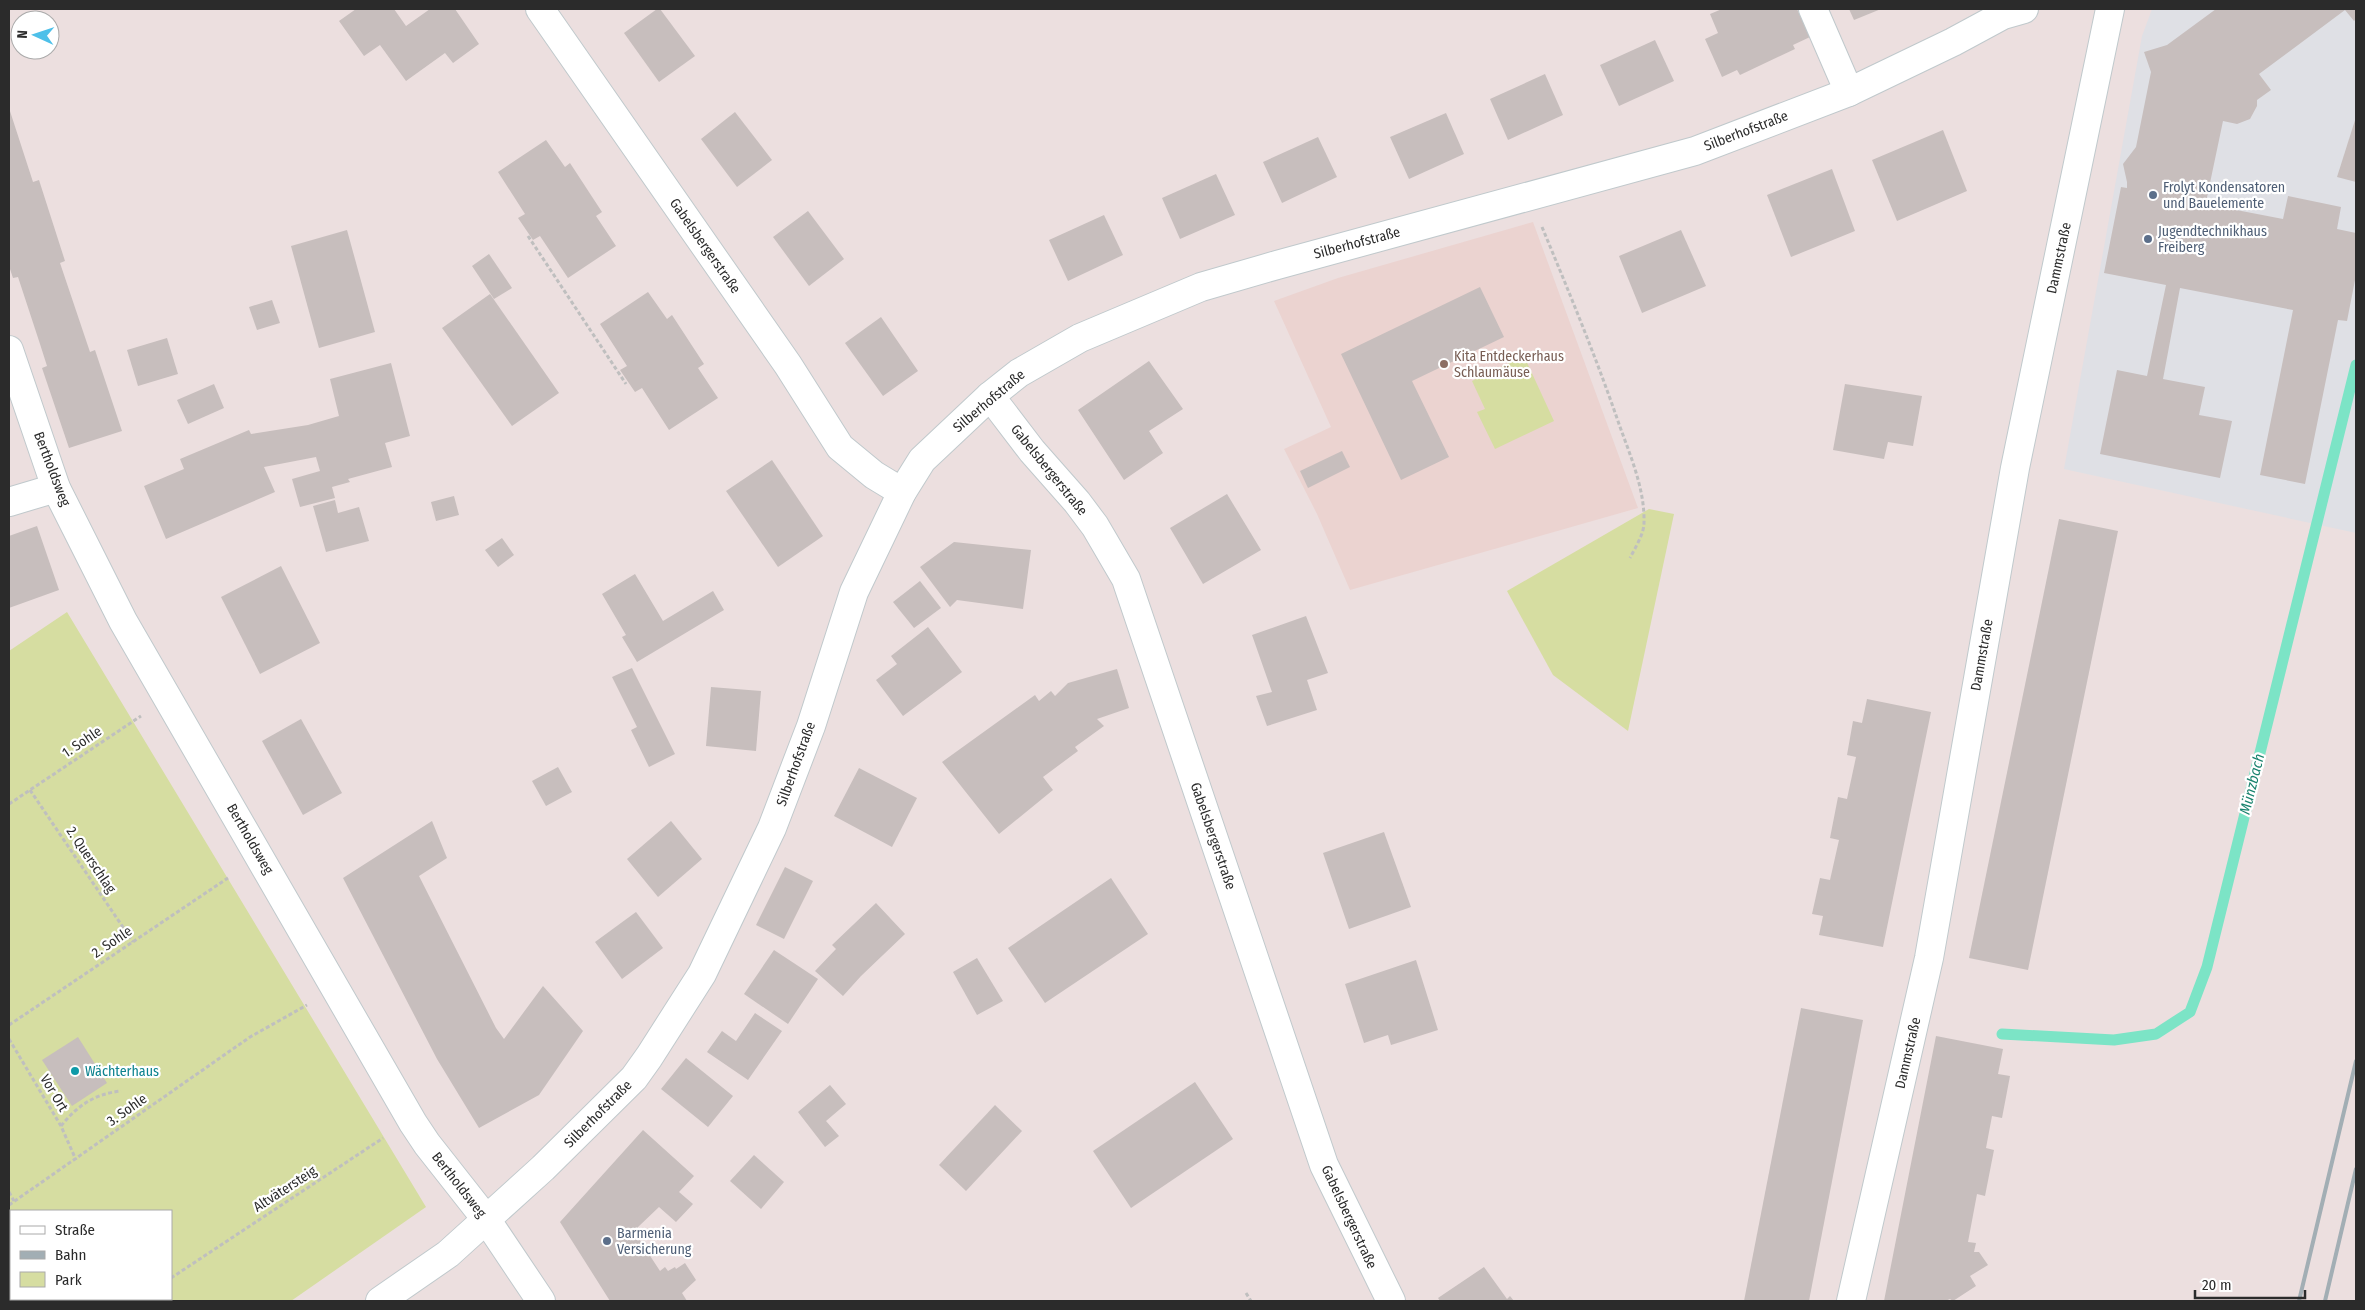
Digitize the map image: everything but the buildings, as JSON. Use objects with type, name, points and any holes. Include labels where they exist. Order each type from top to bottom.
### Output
[{"type":"street","name":"Gabelsbergerstraße","points":[[540,9],[782,357],[840,447],[858,464],[902,492]]},
{"type":"street","points":[[1814,9],[1849,92]]},
{"type":"street","name":"Silberhofstraße","points":[[380,1301],[448,1254],[544,1168],[634,1078],[702,974],[737,904],[790,786],[854,592],[902,492],[922,460],[990,396],[1019,374],[1080,338],[1201,287],[1277,264],[1695,151],[1849,92],[1953,42],[2003,15],[2024,9]]},
{"type":"street","name":"Dammstraße","points":[[1851,1301],[1929,958],[2015,468],[2110,9]]},
{"type":"street","name":"Bertholdsweg","points":[[9,350],[56,488],[124,621],[413,1123],[486,1220],[541,1301]]},
{"type":"street","name":"Gabelsbergerstraße","points":[[990,396],[1032,451],[1078,502],[1126,579],[1324,1165],[1391,1301]]},
{"type":"street","points":[[9,502],[56,488]]},
{"type":"path","points":[[1529,196],[1600,368],[1637,478],[1643,502],[1644,525],[1630,558]]},
{"type":"path","points":[[528,236],[626,384]]},
{"type":"path","name":"1. Sohle","points":[[9,804],[169,698]]},
{"type":"path","name":"2. Querschlag","points":[[30,790],[133,942]]},
{"type":"path","name":"2. Sohle","points":[[9,1025],[228,878]]},
{"type":"path","name":"3. Sohle","points":[[9,1205],[76,1160],[250,1036],[336,989]]},
{"type":"path","name":"Vor Ort","points":[[9,1040],[61,1126],[76,1160]]},
{"type":"path","points":[[61,1126],[83,1103],[106,1093],[121,1091]]},
{"type":"path","name":"Altvätersteig","points":[[172,1277],[385,1137],[413,1123]]},
{"type":"path","points":[[9,1192],[14,1201]]},
{"type":"path","points":[[1246,1293],[1251,1301]]},
{"type":"shaded area","points":[[2152,9],[2356,9],[2356,533],[2064,469],[2142,36]]},
{"type":"shaded area","name":"Kita Entdeckerhaus Schlaumäuse","points":[[1533,222],[1638,508],[1350,590],[1317,514],[1284,449],[1331,427],[1274,301],[1338,278]]},
{"type":"green space","points":[[1524,356],[1554,421],[1495,449],[1477,412],[1485,409],[1472,381]]},
{"type":"green space","points":[[1649,509],[1674,514],[1628,731],[1553,675],[1507,591]]},
{"type":"green space","points":[[67,612],[426,1207],[291,1301],[9,1301],[9,651]]},
{"type":"waterway","name":"Münzbach","points":[[2002,1034],[2114,1040],[2156,1034],[2190,1012],[2207,967],[2356,365]]},
{"type":"railway","points":[[2299,1301],[2356,1061]]},
{"type":"railway","points":[[2325,1301],[2356,1169]]},
{"type":"place","name":"Frolyt Kondensatoren und Bauelemente","points":[[2153,195]]},
{"type":"place","name":"Jugendtechnikhaus Freiberg","points":[[2148,239]]},
{"type":"place","name":"Kita Entdeckerhaus Schlaumäuse","points":[[1444,364]]},
{"type":"place","name":"Wächterhaus","points":[[75,1071]]},
{"type":"place","name":"Barmenia Versicherung","points":[[607,1241]]}]
